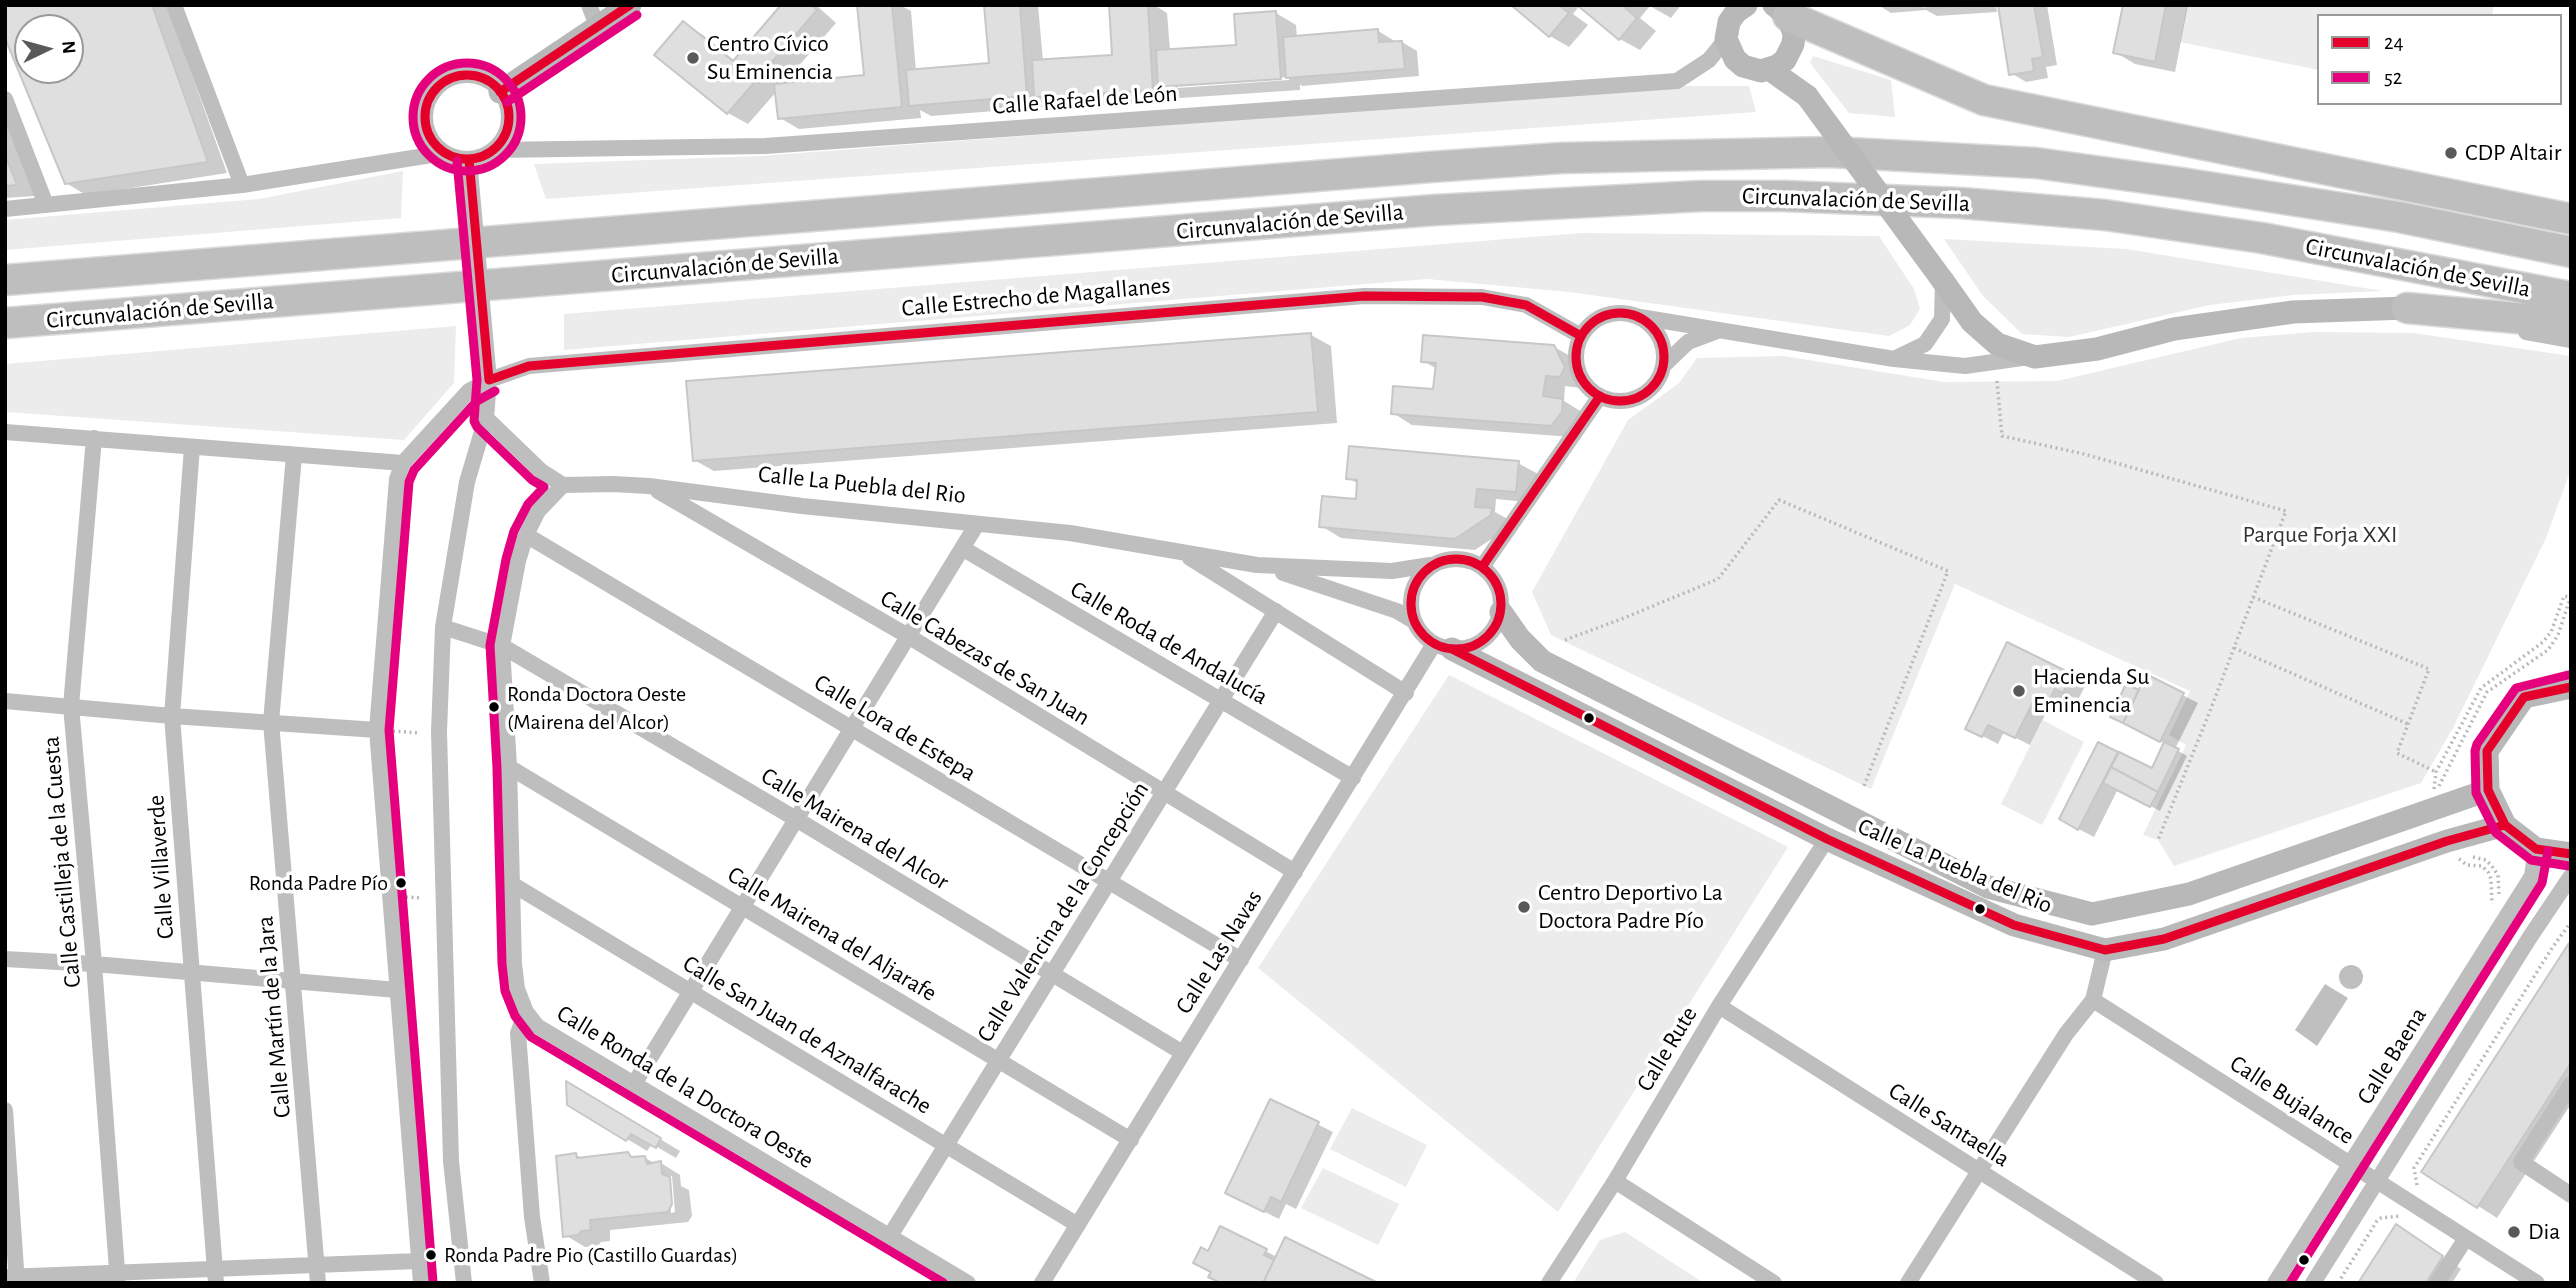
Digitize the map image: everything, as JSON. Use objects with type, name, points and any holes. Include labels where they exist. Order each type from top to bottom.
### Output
[{"type":"highway","points":[[1781,10],[1984,100],[2571,219]]},
{"type":"highway","name":"Circunvalación de Sevilla","points":[[5,280],[1430,167],[1574,158],[1830,152],[2036,163],[2399,217],[2571,251]]},
{"type":"highway","name":"Circunvalación de Sevilla","points":[[5,323],[1435,210],[1701,196],[1784,196],[1961,203],[2105,215],[2262,237],[2571,297]]},
{"type":"highway","points":[[2407,308],[2571,323]]},
{"type":"street","points":[[174,5],[242,185]]},
{"type":"street","points":[[589,5],[598,27]]},
{"type":"street","points":[[500,92],[630,5]]},
{"type":"street","points":[[1746,5],[1726,22],[1735,59],[1754,70],[1769,69],[1780,64],[1790,53],[1794,34],[1781,10]]},
{"type":"street","name":"Calle Rafael de León","points":[[495,150],[765,146],[1677,81],[1709,60],[1726,22]]},
{"type":"street","points":[[1790,53],[1807,96],[1972,322],[1997,344],[2035,357]]},
{"type":"street","points":[[1769,69],[1807,96]]},
{"type":"street","points":[[465,75],[490,82],[500,92],[507,104],[509,119],[506,133],[495,150],[469,160],[444,153],[434,144],[427,133],[426,106],[431,94],[440,84],[465,75]]},
{"type":"street","points":[[5,99],[46,205]]},
{"type":"street","points":[[5,209],[242,185],[444,153]]},
{"type":"street","points":[[464,1283],[451,1161],[439,732],[443,627],[467,482],[486,418],[489,380],[469,160]]},
{"type":"street","points":[[1894,359],[1925,344],[1942,319],[1943,281]]},
{"type":"street","name":"Calle Estrecho de Magallanes","points":[[489,380],[529,366],[1364,296],[1482,297],[1526,305],[1581,337]]},
{"type":"street","points":[[1640,317],[1651,325],[1660,337],[1664,365],[1660,378],[1640,397],[1627,401],[1613,401],[1600,396],[1589,388],[1581,377],[1577,350],[1589,325],[1600,317],[1613,313],[1627,313],[1894,359],[1965,366],[2097,349],[2174,329],[2293,312],[2407,308],[2571,340]]},
{"type":"street","points":[[1664,365],[1688,342],[1722,329]]},
{"type":"street","points":[[421,1283],[377,730],[397,479],[403,463],[469,391],[489,380]]},
{"type":"street","points":[[1482,567],[1600,396]]},
{"type":"street","points":[[486,418],[541,471],[563,485]]},
{"type":"street","points":[[5,432],[403,463]]},
{"type":"street","name":"Calle Castilleja de la Cuesta","points":[[94,438],[71,706],[94,964],[117,1277]]},
{"type":"street","name":"Calle Villaverde","points":[[192,447],[172,716],[216,1276]]},
{"type":"street","name":"Calle Martín de la Jara","points":[[294,456],[271,722],[295,982],[318,1283]]},
{"type":"street","name":"Calle La Puebla del Rio","points":[[563,485],[649,486],[802,506],[1070,533],[1257,565]]},
{"type":"street","name":"Calle Ronda de la Doctora Oeste","points":[[563,485],[538,511],[526,535],[518,561],[502,646],[509,767],[514,964],[517,989],[526,1012],[537,1026],[890,1236],[942,1276],[968,1283]]},
{"type":"street","name":"Calle Cabezas de San Juan","points":[[649,486],[908,636],[1295,872]]},
{"type":"street","points":[[688,508],[700,493]]},
{"type":"street","points":[[634,1084],[977,524]]},
{"type":"street","name":"Calle Lora de Estepa","points":[[526,535],[1241,960]]},
{"type":"street","name":"Calle Roda de Andalucía","points":[[962,548],[1353,778]]},
{"type":"street","points":[[1182,553],[1406,693]]},
{"type":"street","points":[[1257,565],[1392,571],[1457,558],[1470,560],[1482,567],[1498,587],[1501,612],[1496,625],[1478,644],[1465,649],[1443,647],[1422,635],[1413,621],[1410,606],[1412,590],[1419,576],[1430,565]]},
{"type":"street","points":[[1257,565],[1353,595],[1396,611],[1413,621]]},
{"type":"street","name":"Calle Valencina de la Concepción","points":[[890,1236],[1276,611]]},
{"type":"street","name":"Calle La Puebla del Rio","points":[[1501,612],[1520,639],[1542,661],[1988,887],[2092,914],[2189,894],[2488,790]]},
{"type":"street","name":"Calle Mairena del Alcor","points":[[443,627],[502,646],[796,819],[1184,1053]]},
{"type":"street","name":"Calle La Puebla del Rio","points":[[1443,647],[1826,839],[2014,925],[2105,950],[2164,939],[2454,839],[2505,825]]},
{"type":"street","name":"Calle Las Navas","points":[[1042,1283],[1406,693],[1443,647]]},
{"type":"street","points":[[2571,687],[2524,696],[2487,751],[2488,790],[2505,825],[2536,849],[2571,854]]},
{"type":"street","points":[[5,701],[377,730]]},
{"type":"street","name":"Calle Mairena del Aljarafe","points":[[509,767],[1131,1140]]},
{"type":"street","name":"Calle Rute","points":[[1549,1283],[1615,1181],[1719,1006],[1826,839]]},
{"type":"street","name":"Calle Baena","points":[[2275,1283],[2532,876],[2536,849]]},
{"type":"street","points":[[2313,1283],[2571,876]]},
{"type":"street","name":"Calle San Juan de Aznalfarache","points":[[512,884],[1078,1225]]},
{"type":"street","points":[[1908,1283],[2066,1034],[2093,1000],[2105,950]]},
{"type":"street","points":[[5,959],[397,990]]},
{"type":"street","name":"Calle Bujalance","points":[[2093,1000],[2537,1283]]},
{"type":"street","name":"Calle Santaella","points":[[1719,1006],[2156,1283]]},
{"type":"street","points":[[526,1012],[518,1032],[532,1217],[542,1283]]},
{"type":"street","points":[[2571,1084],[2521,1162],[2571,1195]]},
{"type":"street","points":[[5,1110],[13,1279],[216,1276],[317,1266],[418,1261]]},
{"type":"street","points":[[1615,1181],[1774,1283]]},
{"type":"street","points":[[2437,1283],[2466,1238]]},
{"type":"path","points":[[1997,381],[2002,436],[2084,454],[2286,511],[2158,840]]},
{"type":"path","points":[[1565,640],[1718,579],[1779,500],[1948,571],[1864,786]]},
{"type":"path","points":[[2433,794],[2436,772],[2481,688],[2543,642],[2551,632],[2564,596],[2571,597]]},
{"type":"path","points":[[2253,597],[2429,669],[2397,752],[2436,772]]},
{"type":"path","points":[[2234,648],[2408,724]]},
{"type":"path","points":[[377,730],[419,733]]},
{"type":"path","points":[[2452,854],[2467,865],[2482,866],[2488,872],[2496,916]]},
{"type":"path","points":[[2468,857],[2486,860],[2498,875],[2500,904]]},
{"type":"path","points":[[2417,1193],[2414,1168],[2571,922]]},
{"type":"path","points":[[2339,1283],[2377,1222],[2381,1218],[2397,1217],[2405,1213]]},
{"type":"green space","points":[[2187,5],[2494,5],[2492,14],[2317,14],[2317,70],[2180,42]]},
{"type":"green space","points":[[1813,56],[1891,80],[1895,117],[1849,113],[1810,63]]},
{"type":"green space","points":[[1683,86],[1749,86],[1756,112],[546,199],[534,164],[760,156]]},
{"type":"green space","points":[[403,171],[401,218],[5,250],[5,220],[259,199]]},
{"type":"green space","points":[[1582,233],[1879,236],[1914,289],[1920,309],[1910,325],[1889,336],[1569,292],[1427,279],[564,350],[564,314]]},
{"type":"green space","points":[[1944,239],[2126,249],[2383,291],[2293,295],[2210,305],[2069,337],[2022,334],[1983,296]]},
{"type":"green space","points":[[456,326],[454,383],[404,440],[5,412],[5,364]]},
{"type":"green space","name":"Parque Forja XXI","points":[[2314,332],[2413,333],[2571,356],[2571,469],[2546,538],[2453,728],[2421,783],[2174,866],[2158,840],[2143,835],[2186,745],[2169,735],[2190,691],[1955,584],[1871,789],[1551,635],[1532,592],[1628,420],[1679,383],[1697,358],[1784,356],[1944,382],[2057,381],[2241,338]]},
{"type":"green space","name":"Centro Deportivo La Doctora Padre Pío","points":[[1449,675],[1788,847],[1558,1212],[1258,968]]},
{"type":"green space","points":[[2043,720],[2084,742],[2042,825],[2001,804]]},
{"type":"green space","points":[[1352,1108],[1427,1145],[1406,1187],[1330,1149]]},
{"type":"green space","points":[[1323,1168],[1399,1204],[1378,1245],[1301,1208]]},
{"type":"green space","points":[[1625,1232],[1704,1283],[1573,1283],[1600,1240]]},
{"type":"shaded area","points":[[2351,965],[2360,968],[2363,977],[2360,986],[2351,989],[2342,986],[2339,977],[2342,968]]},
{"type":"shaded area","points":[[2325,984],[2348,998],[2317,1046],[2295,1030]]},
{"type":"building","points":[[5,5],[152,5],[208,162],[65,184],[24,84],[84,84],[84,14],[14,14],[14,60],[5,38]]},
{"type":"building","name":"Centro Cívico Su Eminencia","points":[[781,5],[811,5],[817,10],[727,114],[654,55],[683,21],[733,61]]},
{"type":"building","points":[[857,5],[892,5],[902,107],[778,119],[774,84],[864,75]]},
{"type":"building","points":[[984,5],[1020,5],[1027,96],[909,106],[906,70],[989,63]]},
{"type":"building","points":[[1109,5],[1148,5],[1153,90],[1034,97],[1032,60],[1112,55]]},
{"type":"building","points":[[1511,5],[1559,5],[1569,13],[1549,37]]},
{"type":"building","points":[[1577,5],[1622,5],[1637,18],[1619,40]]},
{"type":"building","points":[[1920,5],[1970,5],[1921,9]]},
{"type":"building","points":[[1998,5],[2034,5],[2043,57],[2032,59],[2034,71],[2009,75]]},
{"type":"building","points":[[2123,5],[2166,5],[2155,62],[2113,53]]},
{"type":"building","points":[[1276,11],[1281,79],[1158,87],[1156,50],[1236,45],[1234,14]]},
{"type":"building","points":[[1378,29],[1379,42],[1402,41],[1405,69],[1286,78],[1283,37]]},
{"type":"building","points":[[5,155],[17,185],[5,186]]},
{"type":"building","points":[[1311,333],[1318,412],[693,461],[686,381]]},
{"type":"building","points":[[1423,335],[1554,345],[1565,367],[1560,377],[1546,376],[1543,396],[1563,399],[1562,412],[1551,426],[1391,414],[1393,386],[1433,389],[1436,363],[1421,362]]},
{"type":"building","points":[[1349,446],[1519,461],[1516,492],[1477,489],[1475,507],[1492,508],[1491,515],[1455,539],[1319,527],[1322,496],[1356,499],[1357,480],[1346,479]]},
{"type":"building","name":"Hacienda Su Eminencia","points":[[2007,642],[2072,674],[2063,693],[2055,689],[2048,702],[2036,696],[2015,738],[1988,725],[1982,737],[1965,729]]},
{"type":"building","points":[[2146,674],[2184,693],[2160,742],[2123,723]]},
{"type":"building","points":[[2126,684],[2139,690],[2123,723],[2110,717]]},
{"type":"building","points":[[2098,742],[2118,752],[2078,830],[2059,819]]},
{"type":"building","points":[[2164,742],[2179,749],[2158,792],[2111,767],[2119,752],[2152,768]]},
{"type":"building","points":[[2111,767],[2158,792],[2150,807],[2103,783]]},
{"type":"building","points":[[2569,943],[2571,1063],[2477,1208],[2421,1172]]},
{"type":"building","points":[[566,1081],[661,1138],[656,1148],[631,1134],[626,1141],[567,1105]]},
{"type":"building","points":[[1270,1099],[1319,1122],[1281,1202],[1271,1197],[1264,1212],[1225,1193]]},
{"type":"building","points":[[628,1152],[631,1157],[645,1156],[647,1164],[661,1161],[662,1174],[670,1177],[672,1204],[668,1212],[590,1220],[591,1230],[563,1237],[556,1156],[576,1153],[577,1158]]},
{"type":"building","points":[[2396,1224],[2443,1256],[2426,1283],[2358,1283]]},
{"type":"building","points":[[1220,1226],[1267,1249],[1264,1255],[1274,1260],[1263,1283],[1221,1283],[1208,1277],[1211,1272],[1193,1263],[1201,1247],[1208,1251]]},
{"type":"building","points":[[1285,1237],[1378,1283],[1263,1283]]},
{"type":"transit line","name":"24","points":[[500,92],[630,5]]},
{"type":"transit line","name":"52","points":[[507,102],[637,15]]},
{"type":"transit line","name":"52","points":[[467,63],[488,67],[505,79],[517,96],[521,117],[517,138],[505,155],[488,167],[467,171],[446,167],[429,155],[417,138],[413,117],[417,96],[429,79],[446,67],[467,63]]},
{"type":"transit line","name":"24","points":[[467,75],[483,78],[497,87],[506,101],[509,117],[506,133],[497,147],[483,156],[467,159],[451,156],[437,147],[428,133],[425,117],[428,101],[437,87],[451,78],[467,75]]},
{"type":"transit line","name":"24","points":[[469,160],[489,380],[529,366],[1364,296],[1482,297],[1526,305],[1581,336]]},
{"type":"transit line","name":"52","points":[[457,161],[477,380],[474,421],[532,480],[544,487],[528,504],[514,531],[490,645],[497,768],[502,964],[505,991],[515,1016],[531,1037],[944,1283]]},
{"type":"transit line","name":"24","points":[[1620,313],[1637,316],[1651,326],[1661,340],[1664,357],[1661,374],[1651,388],[1637,398],[1620,401],[1603,398],[1589,388],[1579,374],[1576,357],[1579,340],[1589,326],[1603,316],[1620,313]]},
{"type":"transit line","name":"52","points":[[433,1282],[389,730],[409,482],[414,470],[477,401],[495,391]]},
{"type":"transit line","name":"24","points":[[1482,567],[1600,396]]},
{"type":"transit line","name":"24","points":[[1456,559],[1473,562],[1488,572],[1498,587],[1501,604],[1498,621],[1488,636],[1473,646],[1456,649],[1439,646],[1424,636],[1414,621],[1411,604],[1414,587],[1424,572],[1439,562],[1456,559]]},
{"type":"transit line","name":"24","points":[[1452,649],[1827,839],[2014,925],[2105,950],[2164,939],[2447,841],[2505,825]]},
{"type":"transit line","name":"52","points":[[2568,675],[2516,688],[2477,744],[2475,751],[2476,793],[2496,833],[2531,860],[2569,866]]},
{"type":"transit line","name":"24","points":[[2571,687],[2524,697],[2487,751],[2488,790],[2505,825],[2536,849],[2571,854]]},
{"type":"transit line","name":"52","points":[[2290,1283],[2542,883],[2548,851]]},
{"type":"place","name":"Centro Cívico Su Eminencia","points":[[693,58]]},
{"type":"place","name":"CDP Altair","points":[[2451,153]]},
{"type":"place","name":"Hacienda Su Eminencia","points":[[2019,691]]},
{"type":"place","name":"Ronda Doctora Oeste (Mairena del Alcor)","points":[[494,707]]},
{"type":"place","name":"Ronda Padre Pío","points":[[401,883]]},
{"type":"place","name":"Centro Deportivo La Doctora Padre Pío","points":[[1524,907]]},
{"type":"place","name":"Dia","points":[[2514,1232]]},
{"type":"place","name":"Ronda Padre Pio (Castillo Guardas)","points":[[431,1255]]}]
